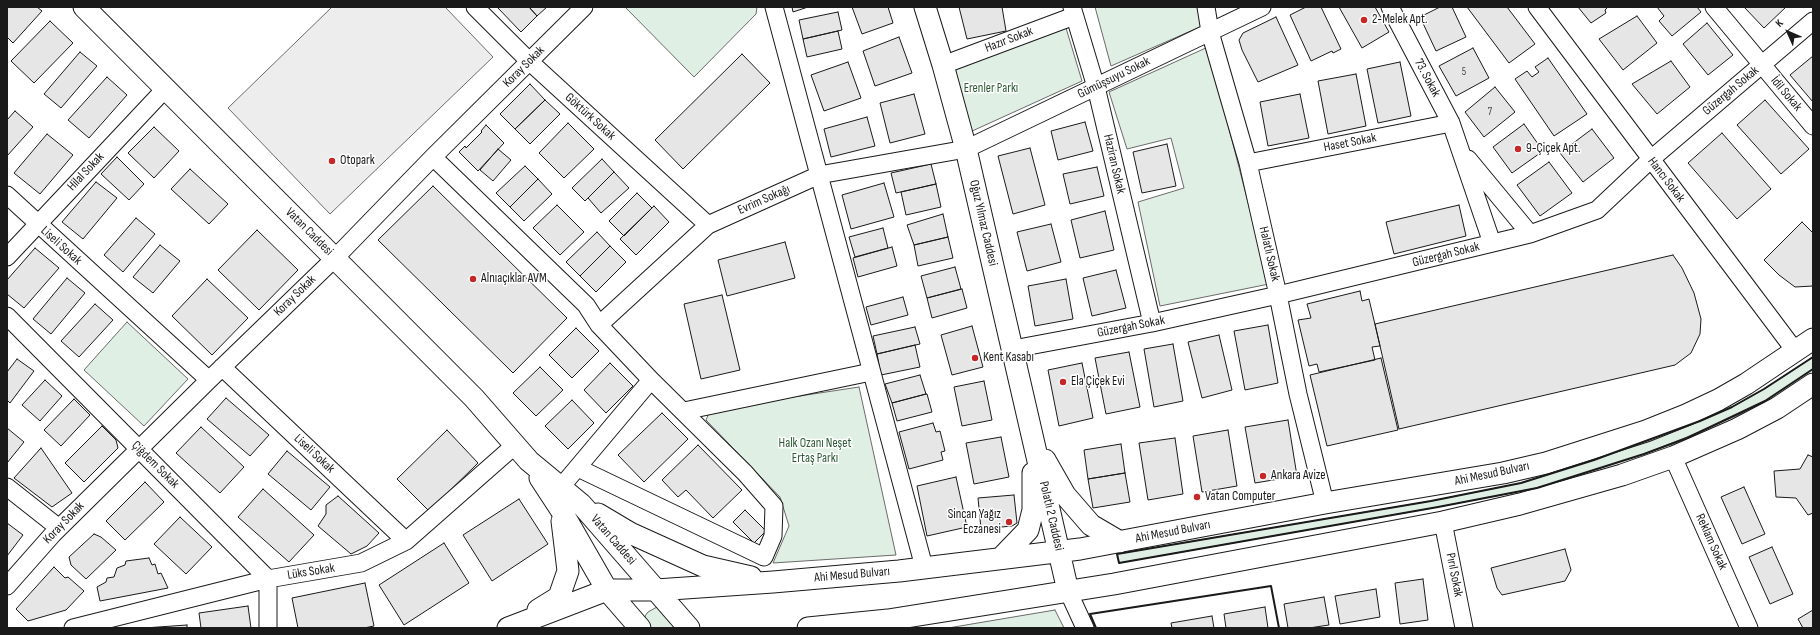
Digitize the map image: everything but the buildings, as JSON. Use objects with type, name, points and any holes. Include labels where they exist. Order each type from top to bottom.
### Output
[{"type":"main road","name":"Vatan Caddesi","points":[[84,7],[474,398],[522,453],[561,510],[607,590],[640,628]]},
{"type":"main road","name":"Oğuz Yılmaz Caddesi","points":[[925,7],[944,65],[966,149],[1034,441]]},
{"type":"main road","name":"Ahi Mesud Bulvarı","points":[[510,628],[607,590],[656,590],[773,582],[924,567],[1059,551],[1120,542],[1325,503],[1503,473],[1560,458],[1646,430],[1686,415],[1735,390],[1796,352],[1813,339]]},
{"type":"main road","points":[[808,628],[888,620],[1029,596],[1068,591],[1444,522],[1541,498],[1622,475],[1673,457],[1737,429],[1777,408],[1813,384]]},
{"type":"main road","points":[[1034,441],[1065,495],[1091,525],[1120,542]]},
{"type":"main road","points":[[1001,558],[1028,530],[1033,510],[1034,441]]},
{"type":"main road","name":"Polatlı 2 Caddesi","points":[[1034,441],[1068,591]]},
{"type":"main road","name":"Vatan Caddesi","points":[[522,453],[581,504],[689,628]]},
{"type":"main road","points":[[581,504],[630,533],[703,566],[773,582]]},
{"type":"main road","points":[[510,628],[559,597],[568,571],[566,538],[561,510]]},
{"type":"street","name":"Göktürk Sokak","points":[[475,7],[529,61],[708,225]]},
{"type":"street","name":"Koray Sokak","points":[[7,586],[59,528],[138,449],[335,258],[433,157],[584,7]]},
{"type":"street","points":[[774,7],[924,567]]},
{"type":"street","name":"Halatlı Sokak","points":[[1206,7],[1210,32],[1248,163],[1298,394],[1325,503]]},
{"type":"street","name":"Gümüşsuyu Sokak","points":[[966,149],[1262,7]]},
{"type":"street","name":"73. Sokak","points":[[1390,7],[1451,123],[1492,243]]},
{"type":"street","name":"Hancı Sokak","points":[[1537,7],[1650,160],[1796,352]]},
{"type":"street","name":"İdil Sokak","points":[[1714,7],[1813,126]]},
{"type":"street","name":"Hazır Sokak","points":[[944,65],[1073,11]]},
{"type":"street","name":"Haziran Sokak","points":[[1073,11],[1096,87],[1152,323]]},
{"type":"street","name":"Güzergah Sokak","points":[[1013,349],[1152,323],[1278,296],[1530,234],[1597,210],[1650,160],[1813,21]]},
{"type":"street","name":"Hilal Sokak","points":[[7,257],[166,88]]},
{"type":"street","name":"Haset Sokak","points":[[1248,163],[1451,123]]},
{"type":"street","name":"Evrim Sokağı","points":[[599,325],[708,225],[819,175],[966,149]]},
{"type":"street","name":"73. Sokak","points":[[1461,151],[1530,234]]},
{"type":"street","points":[[433,157],[586,305],[599,325],[651,380],[745,473],[774,506],[773,536],[764,557],[578,468]]},
{"type":"street","name":"Liseli Sokak","points":[[7,195],[209,380]]},
{"type":"street","name":"Çiğdem Sokak","points":[[7,316],[268,579]]},
{"type":"street","name":"Liseli Sokak","points":[[222,367],[406,541]]},
{"type":"street","points":[[684,411],[872,372]]},
{"type":"street","points":[[561,487],[651,380]]},
{"type":"street","name":"Lüks Sokak","points":[[73,628],[268,579],[361,563],[406,541],[522,453]]},
{"type":"street","name":"Reklam Sokak","points":[[1673,457],[1749,628]]},
{"type":"street","points":[[7,487],[59,528]]},
{"type":"street","name":"Pırıl Sokak","points":[[1444,522],[1464,628]]},
{"type":"street","points":[[268,579],[268,628]]},
{"type":"street","points":[[1068,591],[1084,628]]},
{"type":"green space","points":[[625,7],[757,7],[756,14],[694,77]]},
{"type":"green space","points":[[1095,7],[1198,7],[1202,26],[1111,66]]},
{"type":"green space","name":"Erenler Parkı","points":[[1066,28],[1082,81],[970,132],[955,69]]},
{"type":"green space","points":[[1208,47],[1269,284],[1160,306],[1138,202],[1184,188],[1171,138],[1127,149],[1109,92]]},
{"type":"green space","points":[[127,322],[188,379],[144,426],[84,370]]},
{"type":"green space","points":[[1813,357],[1813,369],[1765,401],[1738,415],[1644,454],[1537,488],[1438,507],[1119,563],[1117,554],[1431,501],[1521,483],[1594,460],[1700,421],[1732,407],[1764,389]]},
{"type":"green space","name":"Halk Ozanı Neşet Ertaş Parkı","points":[[859,387],[896,555],[773,563],[789,526],[780,497],[706,420],[709,413],[747,404]]},
{"type":"green space","points":[[657,607],[675,626],[675,628],[645,628],[645,616],[648,612]]},
{"type":"green space","points":[[1055,610],[1064,628],[948,628]]},
{"type":"shaded area","name":"Otopark","points":[[332,7],[445,7],[493,57],[330,214],[228,108]]},
{"type":"wall","points":[[1813,357],[1764,389],[1732,407],[1700,421],[1594,460],[1521,483],[1431,501],[1117,554],[1119,563],[1438,507],[1537,488],[1644,454],[1687,438],[1765,401],[1813,369]]},
{"type":"wall","points":[[1096,628],[1090,614],[1271,586],[1279,628]]},
{"type":"place","name":"2-Melek Apt.","points":[[1364,20]]},
{"type":"place","name":"9-Çiçek Apt.","points":[[1518,149]]},
{"type":"place","name":"Otopark","points":[[332,161]]},
{"type":"place","name":"Alnıaçıklar AVM","points":[[473,279]]},
{"type":"place","name":"Kent Kasabı","points":[[975,358]]},
{"type":"place","name":"Ela Çiçek Evi","points":[[1063,382]]},
{"type":"place","name":"Ankara Avize","points":[[1263,476]]},
{"type":"place","name":"Vatan Computer","points":[[1197,497]]},
{"type":"place","name":"Sincan Yağız Eczanesi","points":[[1009,522]]}]
